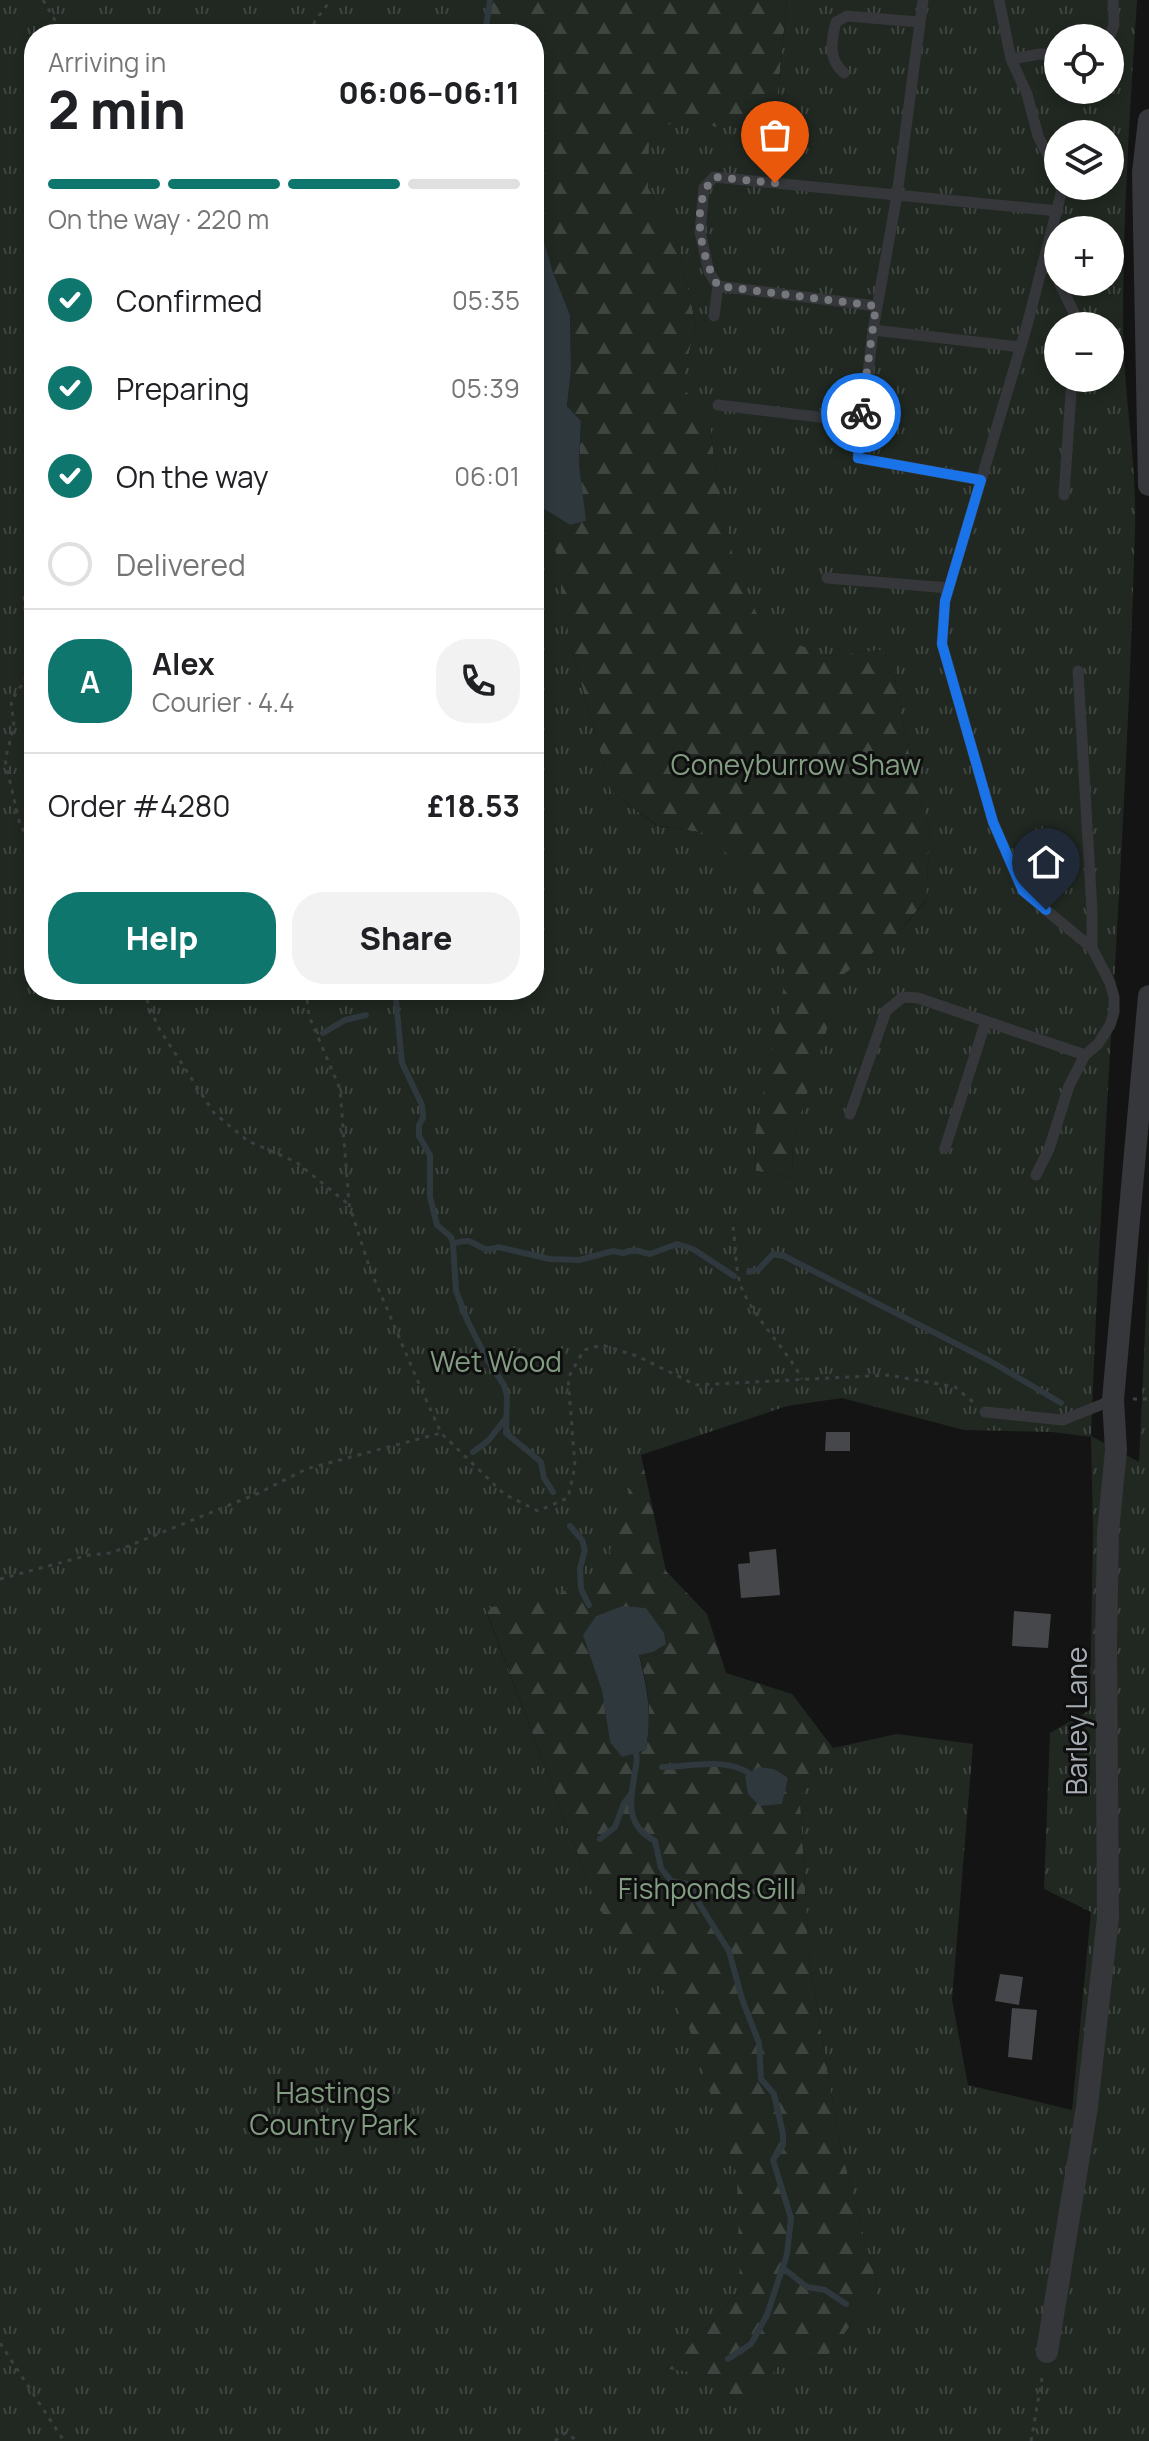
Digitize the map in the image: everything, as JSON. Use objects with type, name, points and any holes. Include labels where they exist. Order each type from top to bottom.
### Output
[{"type":"street","points":[[1149,120],[1143,172],[1149,485]]},
{"type":"street","name":"Barley Lane","points":[[1047,2352],[1087,2107],[1108,1917],[1106,1642],[1108,1532],[1116,1450],[1113,1400],[1149,996]]},
{"type":"lane","points":[[923,0],[897,195],[876,306],[858,458],[981,480]]},
{"type":"lane","points":[[999,0],[1011,59],[1027,94],[1044,148]]},
{"type":"lane","points":[[1113,0],[1114,24]]},
{"type":"lane","points":[[844,73],[835,64],[832,53],[836,22],[847,16],[919,22]]},
{"type":"lane","points":[[1011,59],[1044,54]]},
{"type":"lane","points":[[714,316],[718,286],[709,272],[700,232],[704,188],[714,177],[1058,211]]},
{"type":"lane","points":[[1036,1175],[1049,1149],[1066,1093],[1085,1055],[1094,1049],[1105,1033],[1115,1006],[1110,983],[1092,948],[1023,891],[993,822],[942,644],[945,601],[1060,200]]},
{"type":"lane","points":[[718,286],[876,306]]},
{"type":"lane","points":[[873,330],[1020,347]]},
{"type":"lane","points":[[1064,495],[1071,392]]},
{"type":"lane","points":[[718,405],[860,422]]},
{"type":"lane","points":[[827,578],[949,588]]},
{"type":"lane","points":[[1078,671],[1092,948]]},
{"type":"lane","points":[[850,1114],[886,1011],[903,997],[913,997],[1085,1055]]},
{"type":"lane","points":[[945,1148],[986,1021]]},
{"type":"lane","points":[[985,1412],[1063,1420],[1113,1400]]},
{"type":"path","points":[[43,0],[57,24]]},
{"type":"path","points":[[314,24],[331,0]]},
{"type":"path","points":[[24,682],[11,701],[14,726],[5,760],[24,831]]},
{"type":"path","points":[[147,1000],[158,1027],[214,1113],[248,1141],[296,1162],[349,1204]]},
{"type":"path","points":[[307,1000],[309,1016],[340,1089],[349,1204],[370,1269],[441,1433],[504,1494],[538,1511],[568,1498],[575,1466],[568,1378],[584,1350],[602,1345],[637,1356],[696,1385],[888,1375],[955,1387],[985,1412]]},
{"type":"path","points":[[733,1227],[741,1287],[757,1315],[792,1359],[802,1379]]},
{"type":"path","points":[[0,1579],[89,1555],[111,1553],[259,1493],[306,1469],[441,1433]]},
{"type":"path","points":[[0,2343],[64,2441]]},
{"type":"path","points":[[1031,2441],[1047,2352]]},
{"type":"path","points":[[555,2441],[565,2433],[578,2441]]},
{"type":"green space","name":"Hastings Country Park","points":[[0,0],[490,0],[486,24],[24,24],[24,1000],[544,1000],[544,537],[555,546],[570,643],[611,791],[657,826],[705,833],[745,871],[786,975],[755,1135],[756,1171],[792,1177],[793,1140],[844,974],[894,937],[926,901],[930,829],[912,768],[893,662],[880,650],[827,656],[764,631],[733,557],[716,474],[710,424],[681,384],[696,325],[679,249],[648,187],[649,140],[683,114],[716,127],[775,122],[787,0],[1137,0],[1129,122],[1124,284],[1124,216],[1044,216],[1044,296],[1124,296],[1123,312],[1044,312],[1044,392],[1124,392],[1124,350],[1135,527],[1091,1436],[1139,1462],[1149,1248],[1149,2441],[0,2441]],"holes":[[[842,1398],[964,1430],[1052,1432],[1091,1437],[1090,1710],[1050,1733],[1044,1889],[1091,1912],[1072,2110],[968,2085],[952,2000],[973,1744],[897,1734],[833,1748],[800,1797],[809,1958],[839,2141],[878,2289],[829,2354],[774,2368],[772,2394],[736,2401],[709,2375],[669,2369],[740,2290],[737,2175],[686,2019],[598,1908],[485,1608],[551,1599],[605,1565],[641,1455],[787,1406]]]},
{"type":"green space","points":[[22,0],[787,0],[775,122],[716,127],[648,187],[679,249],[696,325],[681,384],[710,424],[716,474],[826,656],[881,650],[893,662],[912,768],[930,829],[926,900],[894,937],[844,975],[793,1140],[792,1177],[756,1171],[755,1135],[705,833],[658,826],[611,791],[570,643],[544,619],[544,509],[570,525],[585,521],[579,464],[581,421],[567,406],[571,370],[570,315],[544,241],[544,24],[24,24],[24,1000],[47,1000],[641,1455],[666,1571],[707,1614],[726,1673],[792,1694],[833,1748],[800,1797],[809,1958],[839,2141],[878,2289],[829,2354],[774,2368],[773,2394],[736,2401],[709,2375],[668,2370],[740,2290],[686,2019],[598,1908],[485,1607],[0,974],[0,185]],"holes":[[[622,1606],[653,1652],[639,1654],[648,1702],[646,1750],[622,1756],[610,1741],[602,1691],[584,1635],[596,1616]]]},
{"type":"shaded area","points":[[544,241],[570,315],[571,370],[567,406],[581,421],[579,464],[586,521],[570,525],[544,509]]},
{"type":"shaded area","points":[[622,1606],[646,1608],[664,1633],[666,1644],[653,1652],[639,1655],[648,1702],[646,1750],[622,1757],[610,1742],[602,1691],[583,1635],[596,1616]]},
{"type":"shaded area","points":[[759,1767],[774,1769],[788,1778],[782,1804],[760,1806],[748,1794],[745,1776]]},
{"type":"building","points":[[826,1432],[850,1432],[850,1451],[825,1451]]},
{"type":"building","points":[[776,1549],[780,1595],[741,1598],[738,1564],[750,1563],[749,1552]]},
{"type":"building","points":[[1014,1611],[1051,1614],[1048,1648],[1012,1646]]},
{"type":"building","points":[[1000,1974],[1023,1977],[1019,2005],[995,2001]]},
{"type":"building","points":[[1012,2008],[1037,2010],[1032,2060],[1008,2057]]},
{"type":"waterway","points":[[486,24],[490,0]]},
{"type":"waterway","points":[[396,1000],[402,1063],[422,1105],[419,1136],[430,1155],[430,1197],[437,1225],[451,1237],[453,1244],[456,1291],[468,1322],[504,1385],[507,1396],[506,1433],[541,1462],[544,1478],[553,1492]]},
{"type":"waterway","points":[[323,1033],[345,1020],[366,1015]]},
{"type":"waterway","points":[[453,1244],[469,1241],[489,1250],[498,1247],[550,1259],[579,1260],[613,1251],[623,1253],[634,1250],[650,1254],[677,1244],[693,1249],[734,1276]]},
{"type":"waterway","points":[[749,1272],[759,1269],[773,1254],[784,1256],[990,1361],[1061,1403]]},
{"type":"waterway","points":[[473,1452],[488,1441],[506,1418]]},
{"type":"waterway","points":[[570,1526],[582,1540],[585,1550],[580,1568],[581,1589],[589,1605]]},
{"type":"waterway","points":[[636,1753],[631,1803],[634,1820],[645,1835],[655,1841],[661,1868],[671,1881],[687,1884],[693,1889],[729,1951],[742,1999],[759,2043],[761,2079],[774,2094],[783,2134],[783,2145],[773,2160],[791,2218],[787,2254],[767,2315],[751,2344],[728,2359]]},
{"type":"waterway","points":[[662,1767],[718,1764],[749,1773]]},
{"type":"waterway","points":[[600,1839],[615,1827],[631,1794]]},
{"type":"waterway","points":[[783,2268],[807,2287],[825,2290],[846,2304]]},
{"type":"way so far","points":[[775,183],[714,177],[704,188],[700,232],[709,272],[718,286],[876,306],[861,413]]},
{"type":"route","points":[[861,413],[858,458],[981,480],[945,601],[942,644],[993,822],[1023,891],[1046,910]]},
{"type":"park label","name":"Coneyburrow Shaw","points":[[796,764]]},
{"type":"park label","name":"Wet Wood","points":[[496,1361]]},
{"type":"park label","name":"Fishponds Gill","points":[[707,1888]]}]
